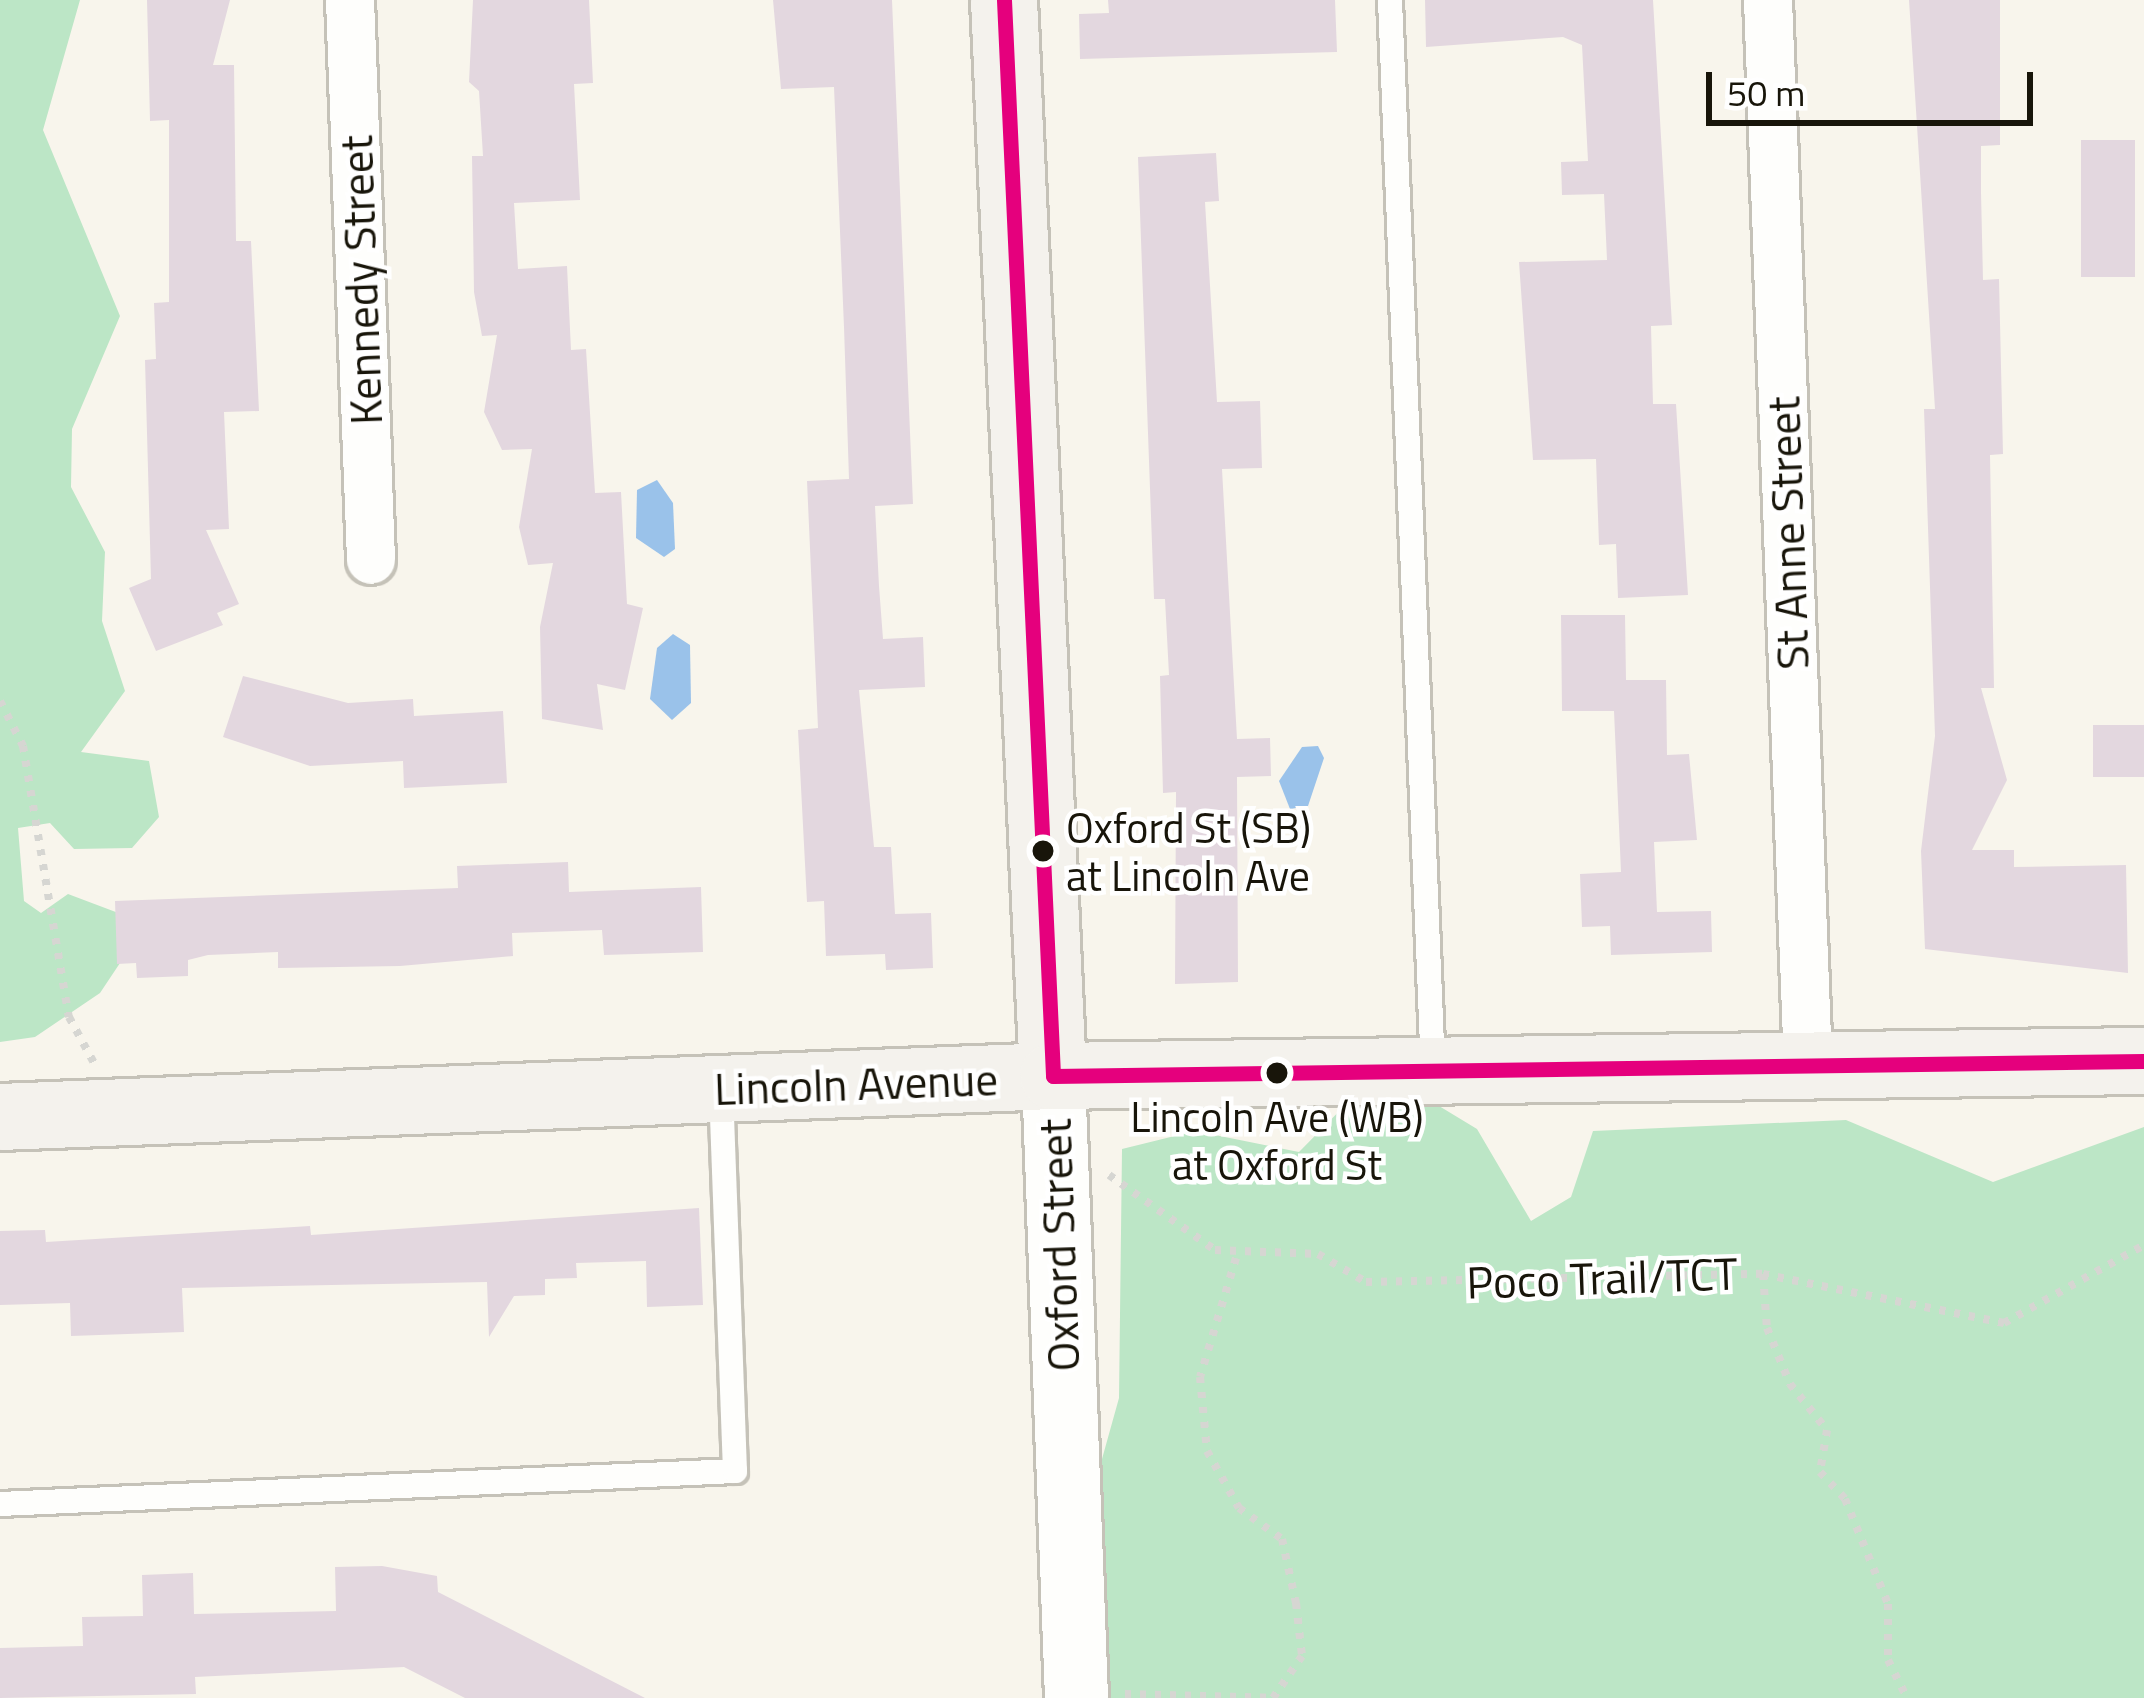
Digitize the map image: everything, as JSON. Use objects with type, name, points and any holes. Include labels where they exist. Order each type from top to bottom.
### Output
[{"type":"main road","name":"Oxford Street","points":[[1004,0],[1053,1076]]},
{"type":"main road","name":"Lincoln Avenue","points":[[0,1117],[1053,1076],[2144,1060]]},
{"type":"street","name":"Kennedy Street","points":[[350,0],[371,560]]},
{"type":"street","name":"St Anne Street","points":[[1768,0],[1808,1065]]},
{"type":"street","name":"Oxford Street","points":[[1053,1076],[1076,1695]]},
{"type":"lane","points":[[1390,0],[1433,1069]]},
{"type":"lane","points":[[0,1504],[735,1471],[721,1089]]},
{"type":"path","points":[[0,701],[23,746],[69,1017],[102,1076]]},
{"type":"path","points":[[1076,1695],[1273,1698],[1302,1656],[1282,1539],[1239,1508],[1207,1451],[1200,1377],[1236,1258],[1098,1168]]},
{"type":"path","name":"Poco Trail/TCT","points":[[1236,1258],[1318,1254],[1366,1282],[1403,1285],[1763,1274],[2004,1323],[2144,1245]]},
{"type":"path","points":[[1763,1274],[1767,1328],[1790,1384],[1827,1430],[1820,1472],[1845,1498],[1888,1604],[1888,1660],[1907,1698]]},
{"type":"green space","points":[[0,0],[80,0],[43,130],[120,316],[72,429],[71,487],[105,552],[102,621],[125,691],[81,752],[149,761],[159,817],[132,848],[74,849],[50,823],[18,828],[24,901],[41,913],[68,894],[121,914],[130,948],[100,993],[35,1037],[0,1042]]},
{"type":"green space","points":[[1362,1088],[1411,1089],[1477,1129],[1531,1221],[1571,1197],[1593,1131],[1846,1120],[1993,1182],[2144,1127],[2144,1698],[1110,1698],[1085,1520],[1119,1398],[1122,1149],[1195,1131],[1299,1152]]},
{"type":"water","points":[[657,480],[673,503],[675,549],[664,557],[636,538],[637,490]]},
{"type":"water","points":[[673,634],[690,645],[691,703],[672,720],[650,699],[657,648]]},
{"type":"water","points":[[1318,746],[1324,758],[1308,806],[1290,809],[1279,781],[1302,747]]},
{"type":"building","points":[[147,0],[230,0],[213,65],[234,65],[236,241],[251,241],[259,411],[224,412],[229,529],[206,530],[239,604],[217,613],[223,625],[156,651],[129,588],[151,579],[145,360],[156,359],[154,303],[169,302],[169,120],[150,121]]},
{"type":"building","points":[[473,0],[589,0],[593,83],[574,84],[580,200],[514,203],[518,269],[567,266],[571,350],[586,349],[595,493],[621,492],[627,604],[643,608],[625,690],[597,684],[603,730],[542,719],[540,627],[553,563],[528,565],[519,527],[532,449],[502,450],[484,412],[497,335],[482,336],[474,292],[472,156],[483,156],[479,91],[469,82]]},
{"type":"building","points":[[773,0],[892,0],[913,504],[875,506],[883,639],[923,637],[925,687],[859,690],[874,847],[891,847],[895,914],[931,913],[933,968],[886,970],[885,954],[826,956],[824,901],[807,902],[798,730],[818,728],[807,481],[849,479],[844,327],[834,87],[781,89]]},
{"type":"building","points":[[1108,0],[1335,0],[1337,52],[1080,59],[1079,14],[1109,13]]},
{"type":"building","points":[[1425,0],[1653,0],[1672,325],[1651,326],[1653,404],[1676,404],[1688,595],[1618,598],[1616,544],[1599,545],[1596,459],[1533,460],[1519,262],[1607,260],[1604,194],[1562,195],[1561,162],[1588,161],[1582,45],[1563,37],[1426,47]]},
{"type":"building","points":[[1909,0],[2000,0],[2000,145],[1981,146],[1981,192],[1983,280],[1999,279],[2003,454],[1990,455],[1994,688],[1981,688],[2007,780],[1972,850],[2014,850],[2014,867],[2126,865],[2128,973],[1925,949],[1921,851],[1935,736],[1924,409],[1935,409]]},
{"type":"building","points":[[2081,140],[2135,140],[2135,277],[2081,277]]},
{"type":"building","points":[[1216,153],[1219,201],[1205,202],[1217,402],[1260,401],[1262,468],[1222,469],[1237,739],[1270,738],[1271,776],[1237,777],[1238,982],[1175,984],[1176,792],[1163,793],[1160,676],[1169,675],[1165,599],[1154,599],[1138,157]]},
{"type":"building","points":[[1561,615],[1625,615],[1626,680],[1666,680],[1667,755],[1689,754],[1697,840],[1654,842],[1657,912],[1711,911],[1712,952],[1611,955],[1610,926],[1582,927],[1580,874],[1621,872],[1614,711],[1562,711]]},
{"type":"building","points":[[243,676],[348,703],[413,699],[414,716],[503,711],[507,783],[404,788],[403,761],[310,766],[223,737]]},
{"type":"building","points":[[2093,725],[2144,725],[2144,777],[2093,777]]},
{"type":"building","points":[[568,862],[569,892],[701,887],[703,952],[604,955],[602,930],[512,933],[513,956],[400,966],[278,968],[278,952],[208,955],[188,960],[188,976],[137,978],[136,963],[117,964],[115,901],[458,888],[457,866]]},
{"type":"building","points":[[699,1208],[703,1305],[647,1307],[646,1261],[576,1263],[577,1278],[545,1279],[545,1295],[514,1296],[489,1337],[487,1282],[182,1288],[184,1332],[71,1336],[70,1303],[0,1305],[0,1231],[45,1230],[46,1242],[310,1226],[311,1235]]},
{"type":"building","points":[[382,1566],[437,1576],[438,1592],[645,1698],[465,1698],[404,1667],[195,1677],[196,1694],[0,1698],[0,1648],[83,1646],[82,1617],[143,1616],[142,1575],[193,1573],[194,1614],[336,1611],[335,1567]]},
{"type":"transit line","points":[[1004,0],[1053,1076]]},
{"type":"transit line","points":[[1053,1076],[2144,1061]]},
{"type":"place","name":"Oxford St (SB) at Lincoln Ave","points":[[1043,851]]},
{"type":"place","name":"Lincoln Ave (WB) at Oxford St","points":[[1277,1073]]}]
